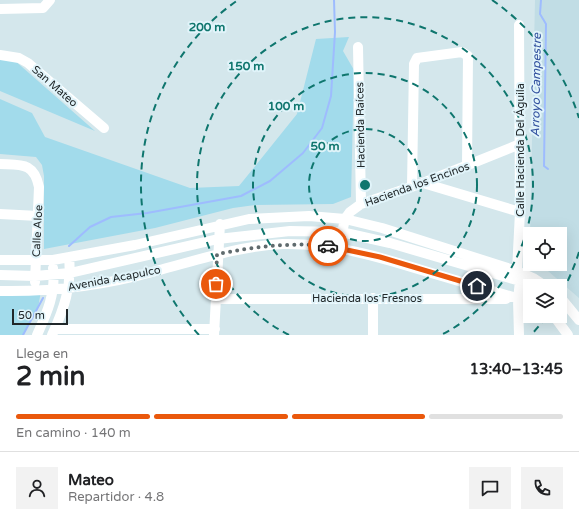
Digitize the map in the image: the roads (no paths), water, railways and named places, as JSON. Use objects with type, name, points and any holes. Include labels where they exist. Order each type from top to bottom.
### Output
[{"type":"street","points":[[0,9],[43,8],[50,0]]},
{"type":"street","name":"Calle Hacienda Del Águila","points":[[519,25],[520,212],[517,271],[520,281],[518,299],[519,335]]},
{"type":"street","name":"Hacienda Raíces","points":[[358,47],[361,204]]},
{"type":"street","points":[[412,186],[414,64],[417,58],[462,52],[468,56],[467,165]]},
{"type":"street","name":"San Mateo","points":[[0,56],[19,58],[30,64],[104,128]]},
{"type":"street","name":"Hacienda los Encinos","points":[[339,247],[345,219],[350,212],[361,204],[423,183],[520,144]]},
{"type":"street","name":"Calle Aloe","points":[[0,164],[22,165],[34,172],[39,187],[34,290]]},
{"type":"street","points":[[423,183],[520,212]]},
{"type":"street","points":[[0,214],[38,216]]},
{"type":"street","points":[[0,260],[52,260],[135,245],[220,224],[275,216],[309,216],[345,219],[382,228],[517,271],[534,279]]},
{"type":"street","points":[[69,257],[69,288],[54,332],[214,332],[217,254],[220,224]]},
{"type":"street","name":"Avenida Acapulco","points":[[0,275],[35,276],[70,273],[218,240],[290,231],[341,232],[390,243],[520,281]]},
{"type":"street","name":"Avenida Acapulco","points":[[0,291],[69,288],[127,278],[217,254],[283,244],[339,247],[380,257],[523,300]]},
{"type":"street","points":[[38,335],[50,305],[54,289],[52,260]]},
{"type":"street","points":[[373,298],[373,335]]},
{"type":"street","name":"Hacienda los Fresnos","points":[[216,299],[518,299]]},
{"type":"street","points":[[567,305],[579,320]]},
{"type":"street","points":[[559,323],[568,335]]},
{"type":"waterway","points":[[69,246],[90,227],[111,217],[147,213],[241,196],[270,181],[303,153],[322,128],[331,96],[335,32],[334,0]]},
{"type":"waterway","name":"Arroyo Campestre","points":[[541,0],[540,14],[546,24],[544,166],[548,169]]},
{"type":"waterway","points":[[23,335],[43,298]]}]
